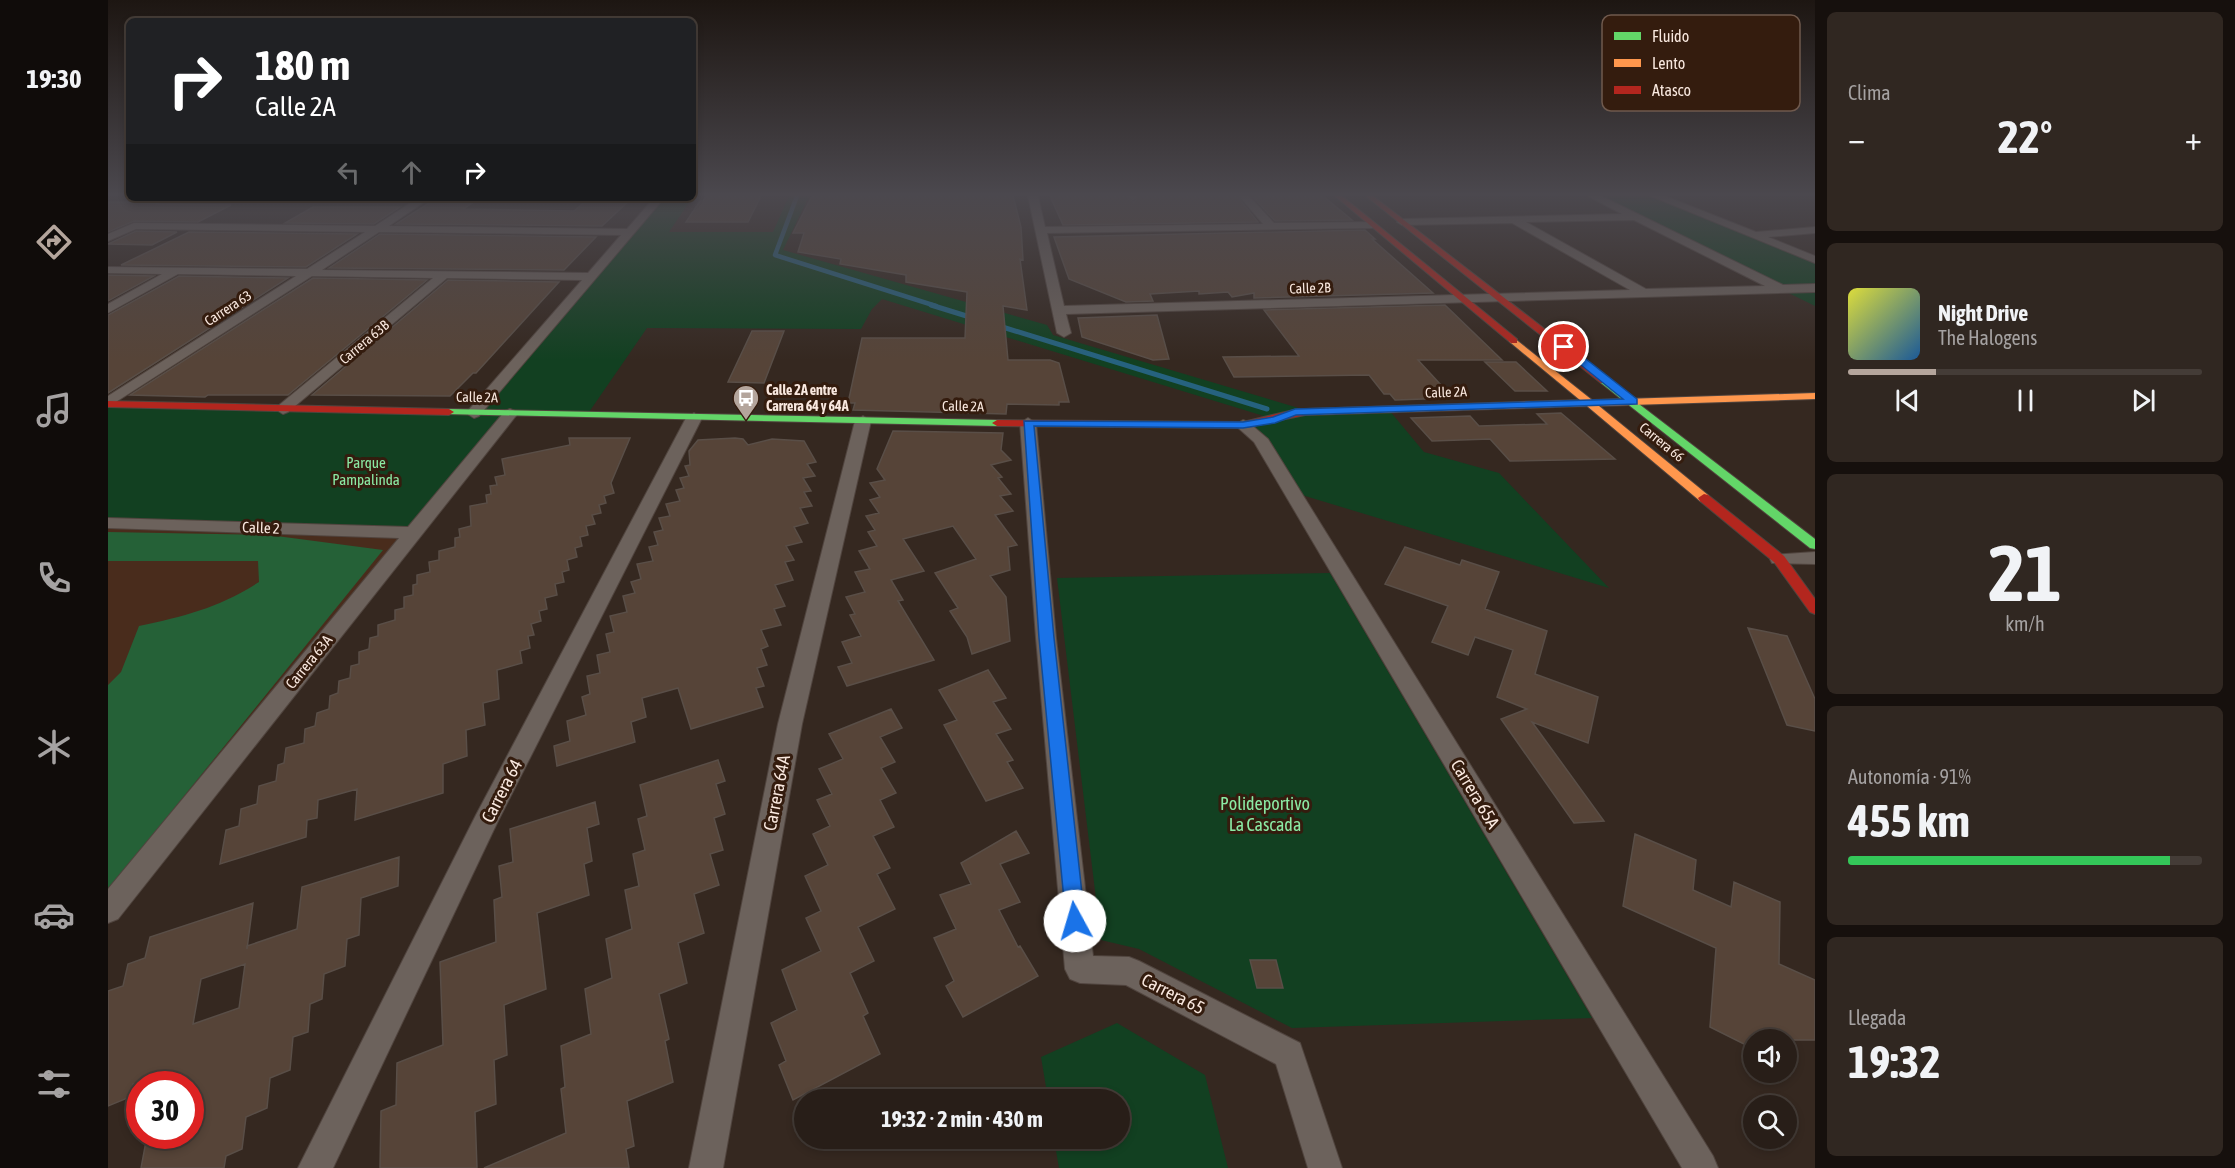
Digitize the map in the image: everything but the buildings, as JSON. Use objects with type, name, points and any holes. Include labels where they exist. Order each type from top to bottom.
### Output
[{"type":"main road","name":"Carrera 66","points":[[1403,251],[1779,559],[1815,609]]},
{"type":"main road","name":"Carrera 66","points":[[1439,251],[1815,545]]},
{"type":"main road","name":"Calle 2A","points":[[108,404],[694,418],[1243,425],[1275,419],[1295,412],[1815,396]]},
{"type":"street","name":"Carrera 63","points":[[108,404],[345,251]]},
{"type":"street","points":[[474,413],[614,251]]},
{"type":"street","points":[[1046,251],[1064,333]]},
{"type":"street","points":[[1569,251],[1644,293]]},
{"type":"street","points":[[1702,251],[1781,289]]},
{"type":"street","points":[[1791,251],[1815,260]]},
{"type":"street","points":[[108,270],[591,277]]},
{"type":"street","points":[[108,309],[177,271]]},
{"type":"street","name":"Carrera 63B","points":[[283,409],[444,275]]},
{"type":"street","name":"Calle 2B","points":[[1059,310],[1815,288]]},
{"type":"street","name":"Carrera 63A","points":[[108,910],[510,414]]},
{"type":"street","name":"Carrera 64","points":[[315,1168],[486,822],[694,418]]},
{"type":"street","name":"Carrera 64A","points":[[706,1168],[790,724],[863,420]]},
{"type":"street","name":"Carrera 65","points":[[1028,423],[1046,638],[1080,969],[1129,971],[1289,1054],[1325,1168]]},
{"type":"street","name":"Carrera 65A","points":[[1243,425],[1260,439],[1266,448],[1701,1168]]},
{"type":"street","name":"Calle 2","points":[[108,523],[414,533]]},
{"type":"street","points":[[1779,559],[1815,558]]},
{"type":"shaded area","points":[[108,523],[414,533],[108,910]]},
{"type":"green space","name":"Parque Pampalinda","points":[[614,251],[785,251],[1047,325],[1053,335],[1312,412],[1389,410],[1424,452],[1499,473],[1609,588],[1292,492],[1243,425],[1274,419],[882,299],[872,309],[861,329],[647,328],[587,415],[510,414],[414,533],[108,523],[108,404],[474,413]]},
{"type":"green space","points":[[1703,251],[1791,251],[1815,260],[1815,306]]},
{"type":"green space","points":[[108,532],[269,535],[383,550],[108,890],[108,685],[121,672],[139,626],[215,605],[259,582],[258,561],[108,561]]},
{"type":"green space","name":"Polideportivo La Cascada","points":[[1330,573],[1592,1018],[1292,1028],[1139,949],[1101,940],[1057,578]]},
{"type":"green space","points":[[1117,1023],[1205,1075],[1228,1168],[1059,1168],[1056,1149],[1130,1149],[1130,1089],[1046,1089],[1041,1057]]},
{"type":"waterway","points":[[777,251],[775,255],[936,306]]},
{"type":"waterway","points":[[931,305],[973,318]]},
{"type":"waterway","points":[[996,325],[1267,409]]},
{"type":"traffic: fast","points":[[1605,381],[1815,545]]},
{"type":"traffic: fast","points":[[449,412],[997,423]]},
{"type":"traffic: slow","points":[[1514,341],[1704,498]]},
{"type":"traffic: slow","points":[[1305,412],[1815,396]]},
{"type":"traffic: jam","points":[[1404,251],[1514,341]]},
{"type":"traffic: jam","points":[[1439,251],[1605,381]]},
{"type":"traffic: jam","points":[[108,404],[449,412]]},
{"type":"traffic: jam","points":[[997,423],[1243,425],[1305,412]]},
{"type":"traffic: jam","points":[[1704,498],[1779,559],[1815,609]]},
{"type":"place","name":"Calle 2A entre Carrera 64 y 64A","points":[[746,421]]},
{"type":"route","points":[[1075,921],[1046,638],[1028,423],[1243,425],[1275,419],[1295,412],[1634,402],[1564,347]]}]
